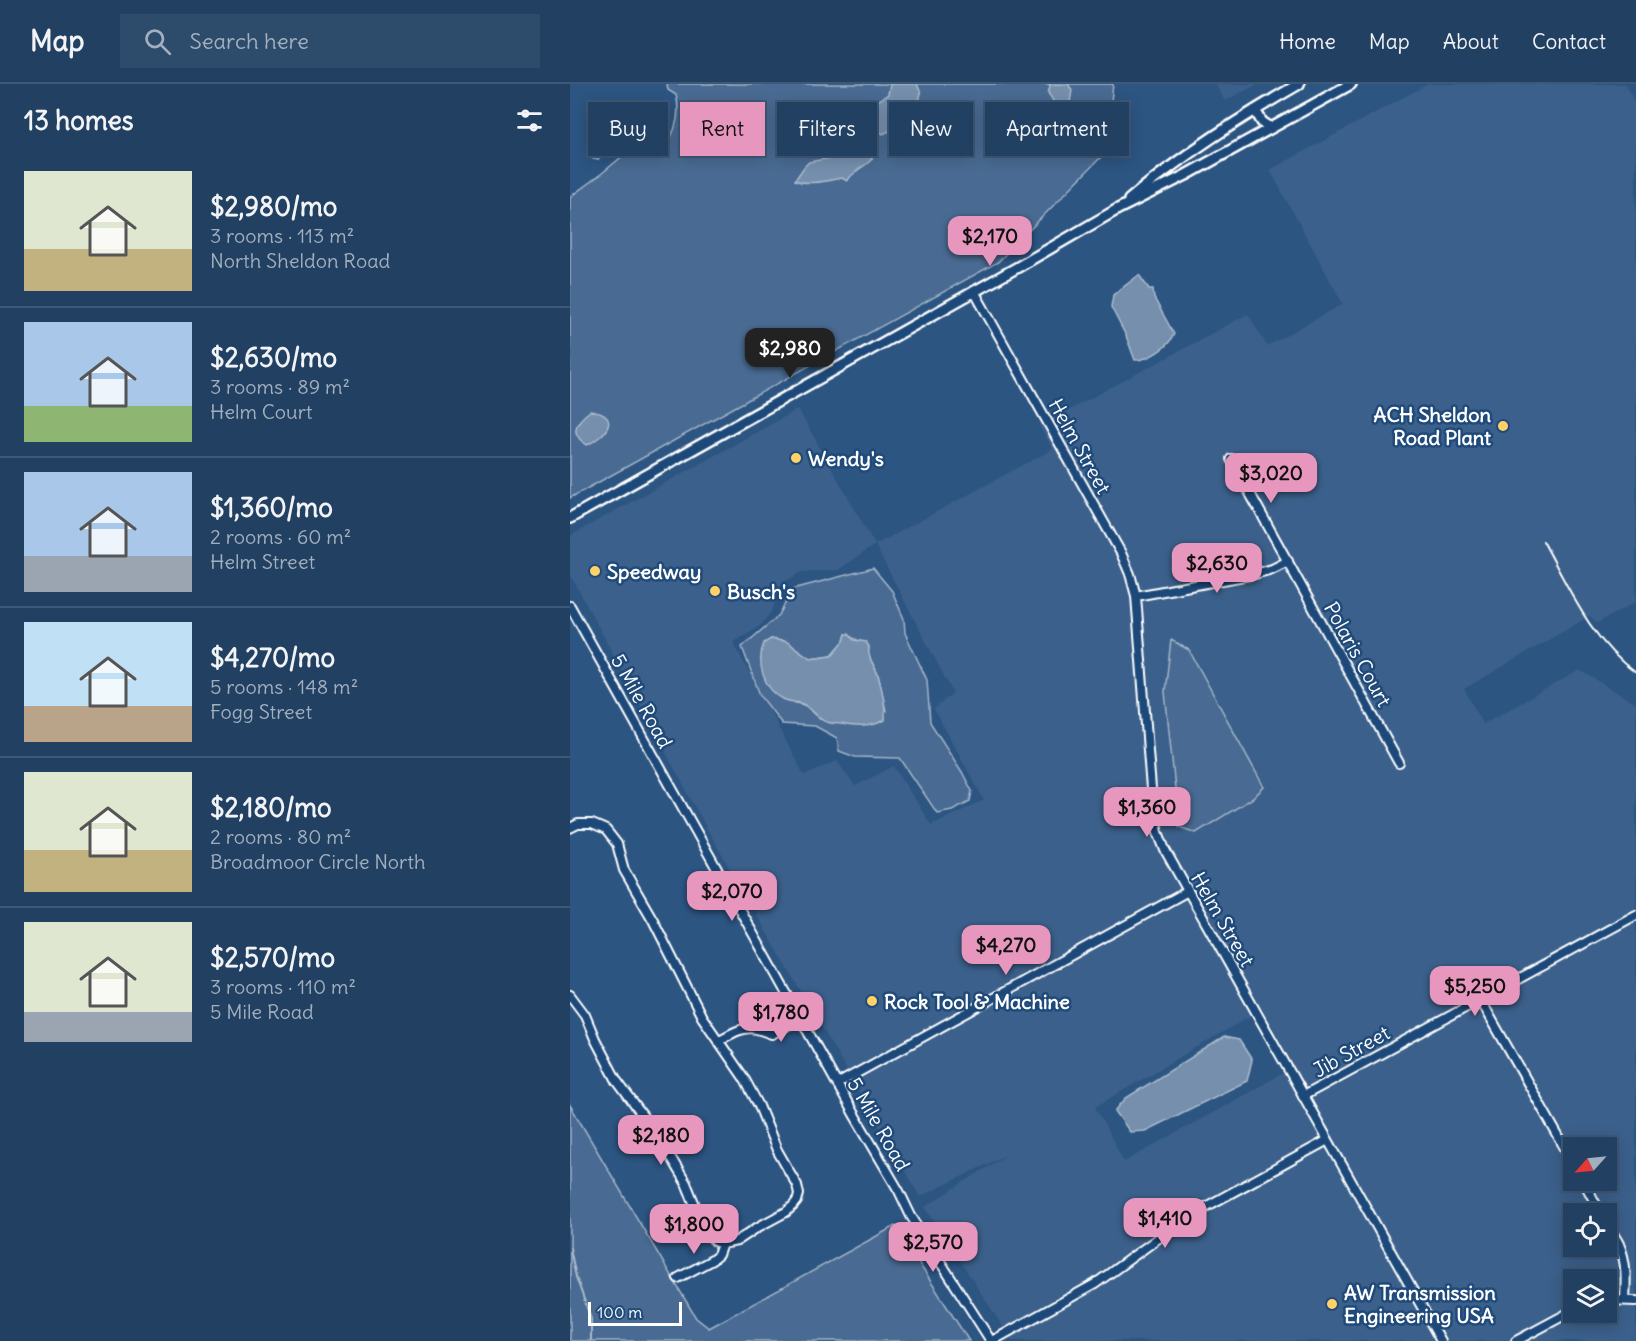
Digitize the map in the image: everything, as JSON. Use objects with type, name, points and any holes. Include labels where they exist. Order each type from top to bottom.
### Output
[{"type":"main road","points":[[1118,209],[1149,182],[1229,125],[1299,84]]},
{"type":"main road","points":[[570,518],[1118,209],[1186,175],[1351,84]]},
{"type":"main road","points":[[1255,110],[1262,122],[1271,129]]},
{"type":"street","name":"Helm Street","points":[[974,291],[1121,553],[1130,574],[1136,596],[1154,815],[1165,850],[1442,1341]]},
{"type":"street","name":"Polaris Court","points":[[1231,459],[1399,763]]},
{"type":"street","points":[[1136,596],[1255,574],[1288,561]]},
{"type":"street","name":"5 Mile Road","points":[[570,606],[911,1216],[992,1341]]},
{"type":"street","points":[[570,828],[578,824],[592,824],[606,830],[617,844],[624,870],[653,920],[702,1017],[744,1078],[759,1106],[777,1150],[797,1185],[799,1194],[797,1201],[786,1212],[737,1241],[722,1244],[715,1241],[706,1232],[686,1184],[659,1138],[617,1081],[585,1015],[570,995]]},
{"type":"street","points":[[837,1084],[1188,891]]},
{"type":"street","name":"Jib Street","points":[[1303,1096],[1636,915]]},
{"type":"street","points":[[1480,999],[1563,1145]]},
{"type":"street","points":[[757,1029],[794,1006]]},
{"type":"street","points":[[718,1041],[738,1029],[757,1029],[772,1034],[800,1018]]},
{"type":"street","points":[[992,1341],[1095,1284],[1189,1216],[1328,1140]]},
{"type":"street","points":[[1617,1241],[1625,1261],[1625,1300]]},
{"type":"street","points":[[678,1278],[712,1260],[718,1255],[722,1244]]},
{"type":"street","points":[[1617,1300],[1636,1300]]},
{"type":"street","points":[[1516,1341],[1563,1316]]},
{"type":"shaded area","points":[[667,84],[1113,84],[1111,102],[985,102],[985,156],[1102,156],[998,262],[570,498],[570,197],[623,156],[668,156],[668,142],[674,130],[678,109],[676,95],[668,90]]},
{"type":"shaded area","points":[[890,84],[917,84],[921,93],[919,102],[889,102],[889,131],[883,134],[877,130],[876,102],[888,94]]},
{"type":"shaded area","points":[[1049,84],[1068,84],[1072,90],[1070,102],[1053,102],[1048,93]]},
{"type":"shaded area","points":[[1215,84],[1258,84],[1225,101]]},
{"type":"shaded area","points":[[1428,84],[1625,84],[1636,104],[1636,602],[1597,623],[1590,616],[1464,689],[1483,724],[1580,670],[1636,704],[1636,1341],[1012,1341],[925,1207],[1008,1154],[920,1197],[707,829],[570,574],[570,536],[798,409],[875,545],[1053,449],[1039,426],[1248,314],[1267,346],[1343,304],[1270,170]],"holes":[[[875,545],[953,693],[934,709],[984,800],[931,825],[894,766],[855,786],[837,761],[804,775],[733,642],[761,625],[772,611],[782,583],[802,572],[838,570]],[[1262,1009],[1294,1067],[1124,1162],[1095,1107]]]},
{"type":"shaded area","points":[[592,156],[602,156],[598,160]]},
{"type":"shaded area","points":[[873,156],[847,181],[842,178],[812,183],[795,180],[809,162],[836,157]]},
{"type":"shaded area","points":[[1139,275],[1149,289],[1153,289],[1154,298],[1174,334],[1168,344],[1158,352],[1135,360],[1111,307],[1113,295]]},
{"type":"shaded area","points":[[590,411],[600,413],[609,421],[605,431],[587,445],[580,439],[576,427]]},
{"type":"shaded area","points":[[873,568],[892,591],[904,619],[905,633],[927,680],[930,722],[972,791],[970,801],[952,810],[937,813],[900,758],[855,757],[839,751],[837,738],[815,726],[782,724],[760,695],[742,647],[779,615],[793,589]],"holes":[[[846,634],[869,647],[868,654],[878,674],[886,711],[846,722],[830,723],[820,719],[803,705],[795,703],[771,639],[787,642],[810,658],[832,655],[844,641]]]},
{"type":"shaded area","points":[[846,634],[854,640],[866,642],[869,647],[870,658],[878,675],[884,703],[885,720],[879,723],[858,726],[827,722],[804,704],[785,700],[776,695],[770,689],[763,674],[762,650],[764,643],[771,639],[787,642],[810,658],[832,655],[844,641]]},
{"type":"shaded area","points":[[1171,640],[1189,650],[1264,787],[1253,798],[1196,833],[1179,827],[1165,692]]},
{"type":"shaded area","points":[[1224,1037],[1239,1040],[1252,1060],[1247,1081],[1145,1131],[1130,1132],[1115,1111],[1126,1098]]},
{"type":"shaded area","points":[[570,1105],[696,1318],[709,1328],[895,1226],[969,1341],[570,1341]]},
{"type":"waterway","points":[[570,1248],[576,1277],[591,1319],[591,1341]]},
{"type":"railway","points":[[1543,541],[1582,613],[1606,645],[1636,673]]},
{"type":"place","name":"ACH Sheldon Road Plant","points":[[1503,426]]},
{"type":"place","name":"Wendy's","points":[[796,458]]},
{"type":"place","name":"Speedway","points":[[595,571]]},
{"type":"place","name":"Busch's","points":[[715,591]]},
{"type":"place","name":"Rock Tool & Machine","points":[[872,1001]]},
{"type":"place","name":"AW Transmission Engineering USA","points":[[1332,1304]]}]
